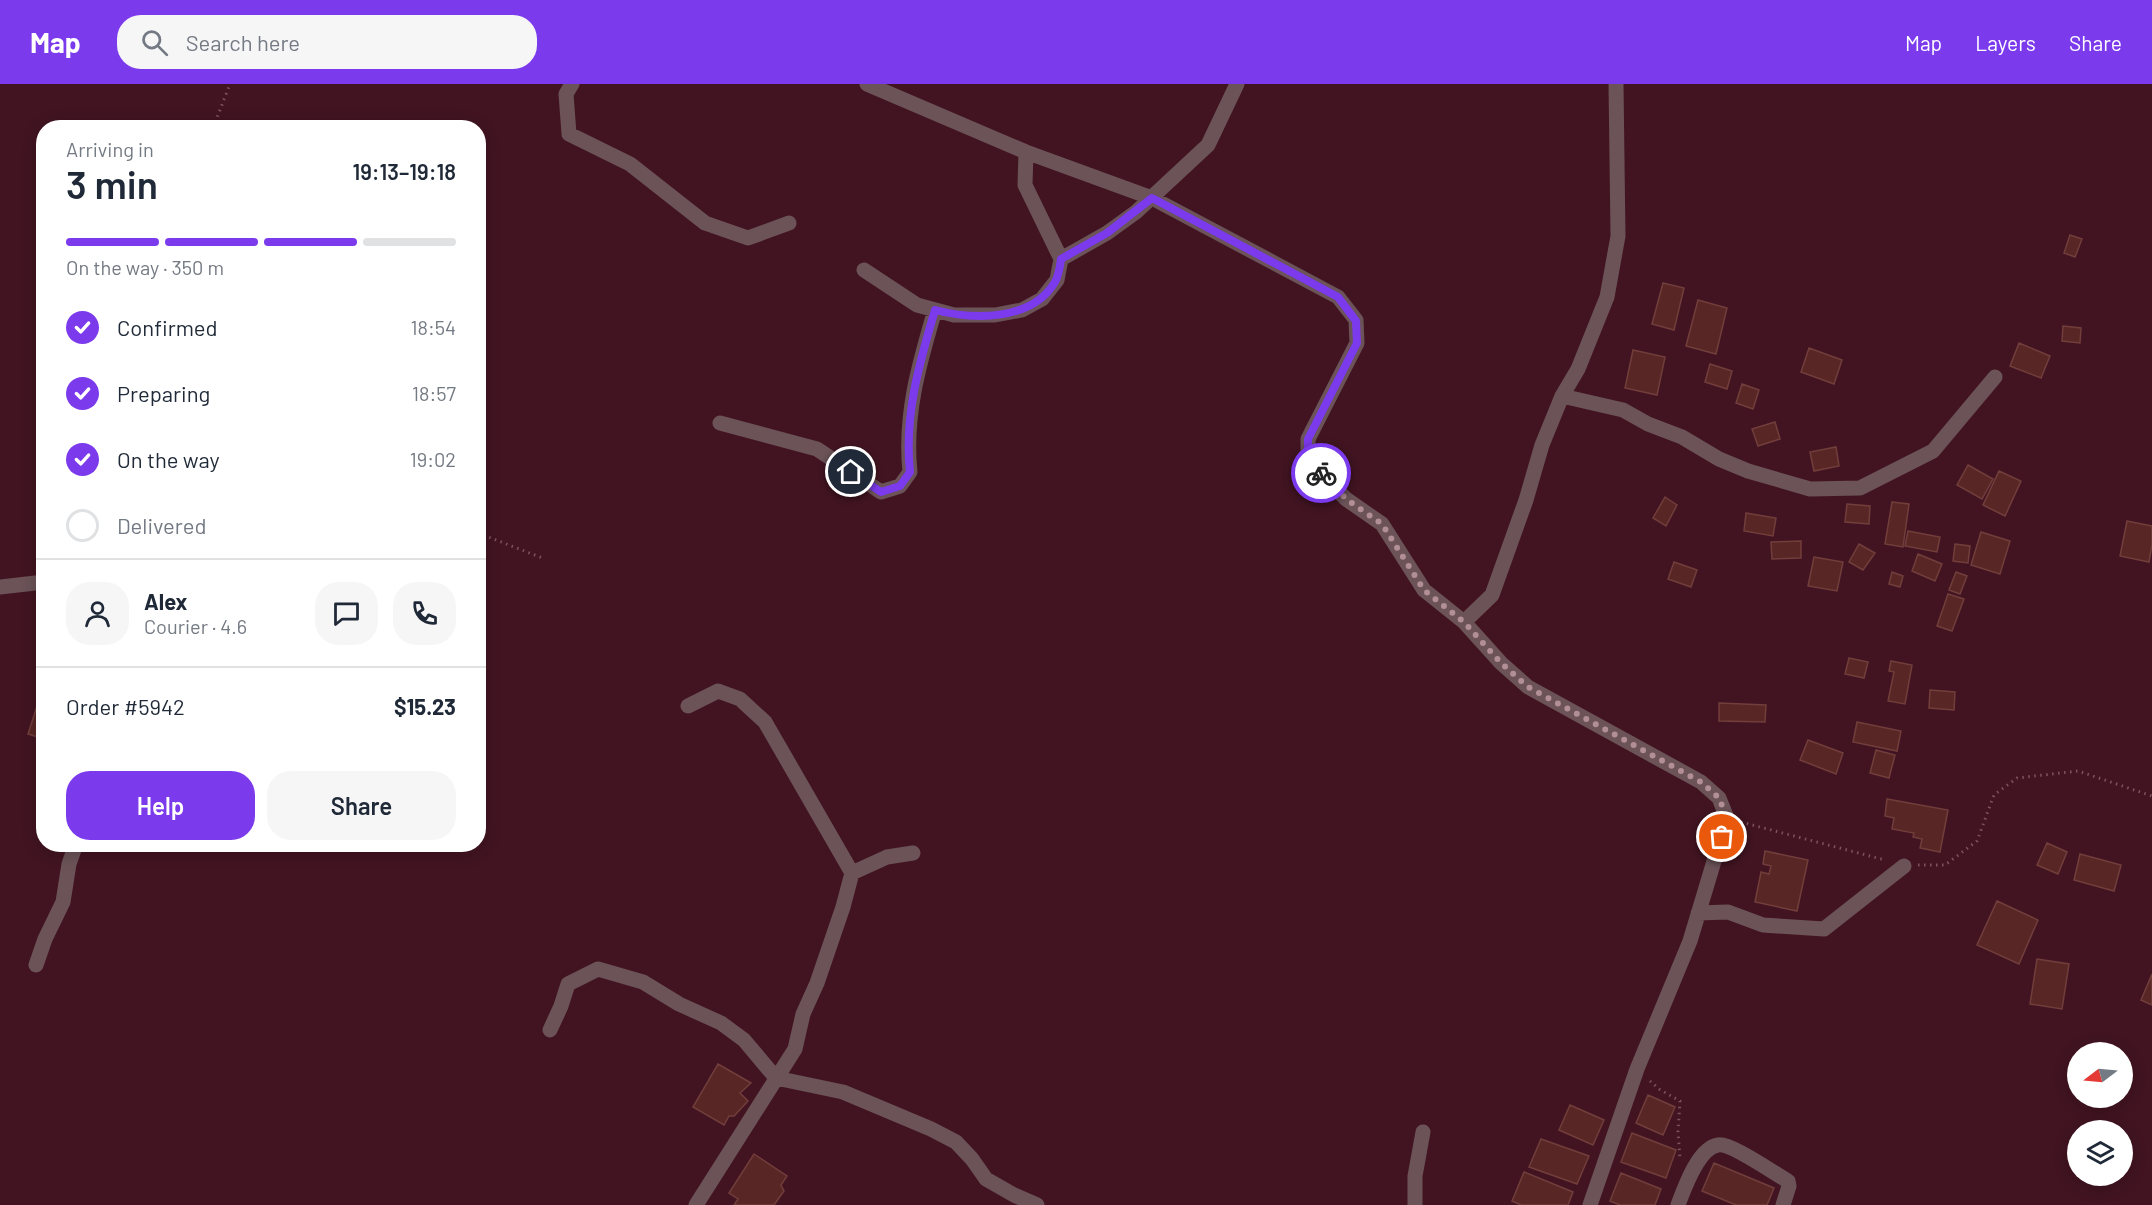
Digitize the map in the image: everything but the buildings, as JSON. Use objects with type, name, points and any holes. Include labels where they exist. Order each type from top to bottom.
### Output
[{"type":"street","points":[[572,84],[566,94],[569,134],[630,164],[705,223],[748,238],[789,223]]},
{"type":"street","points":[[867,84],[1026,152],[1152,198],[1338,297],[1356,321],[1357,343],[1308,439],[1308,457],[1318,471],[1346,499],[1382,524],[1424,590],[1464,622],[1501,663],[1528,687],[1701,782],[1719,798],[1727,818],[1690,941],[1637,1069],[1590,1205]]},
{"type":"street","points":[[1061,259],[1107,233],[1152,198],[1209,145],[1237,84]]},
{"type":"street","points":[[1464,622],[1492,595],[1526,500],[1542,445],[1562,396],[1578,369],[1607,297],[1618,236],[1616,84]]},
{"type":"street","points":[[864,270],[917,305],[954,315],[995,315],[1022,310],[1042,299],[1057,280],[1061,259],[1025,185],[1026,152]]},
{"type":"street","points":[[720,423],[817,449],[881,492],[900,486],[910,472],[908,447],[914,385],[935,310]]},
{"type":"street","points":[[1562,396],[1623,410],[1648,424],[1682,437],[1719,459],[1748,471],[1810,489],[1860,488],[1933,451],[1995,377]]},
{"type":"street","points":[[0,587],[36,583]]},
{"type":"street","points":[[688,706],[718,691],[740,699],[765,722],[852,873],[817,983],[803,1014],[795,1049],[696,1205]]},
{"type":"street","points":[[36,965],[45,939],[63,902],[73,852]]},
{"type":"street","points":[[852,873],[887,857],[913,853]]},
{"type":"street","points":[[1698,913],[1728,912],[1763,925],[1824,929],[1905,866]]},
{"type":"street","points":[[550,1030],[568,984],[598,969],[643,982],[679,1004],[721,1023],[744,1040],[776,1078],[843,1092],[931,1129],[956,1142],[986,1179],[1037,1205]]},
{"type":"street","points":[[1415,1205],[1415,1176],[1423,1132]]},
{"type":"street","points":[[1678,1205],[1688,1176],[1709,1149],[1719,1144],[1731,1146],[1788,1181],[1789,1186],[1783,1205]]},
{"type":"path","points":[[216,120],[230,84]]},
{"type":"path","points":[[486,536],[545,559]]},
{"type":"path","points":[[1727,818],[1905,866],[1945,865],[1977,841],[1994,795],[2017,778],[2078,771],[2152,796]]},
{"type":"path","points":[[1637,1069],[1659,1089],[1680,1101],[1678,1132],[1681,1163],[1688,1176]]},
{"type":"way so far","points":[[1321,473],[1346,499],[1382,524],[1424,590],[1464,622],[1501,663],[1528,687],[1701,782],[1719,798],[1727,818],[1722,837]]},
{"type":"route","points":[[851,472],[881,492],[900,486],[910,472],[908,447],[914,385],[935,310],[954,315],[995,315],[1022,310],[1042,299],[1057,280],[1061,259],[1107,233],[1137,212],[1152,198],[1338,297],[1356,321],[1357,343],[1308,439],[1308,457],[1321,473]]}]
